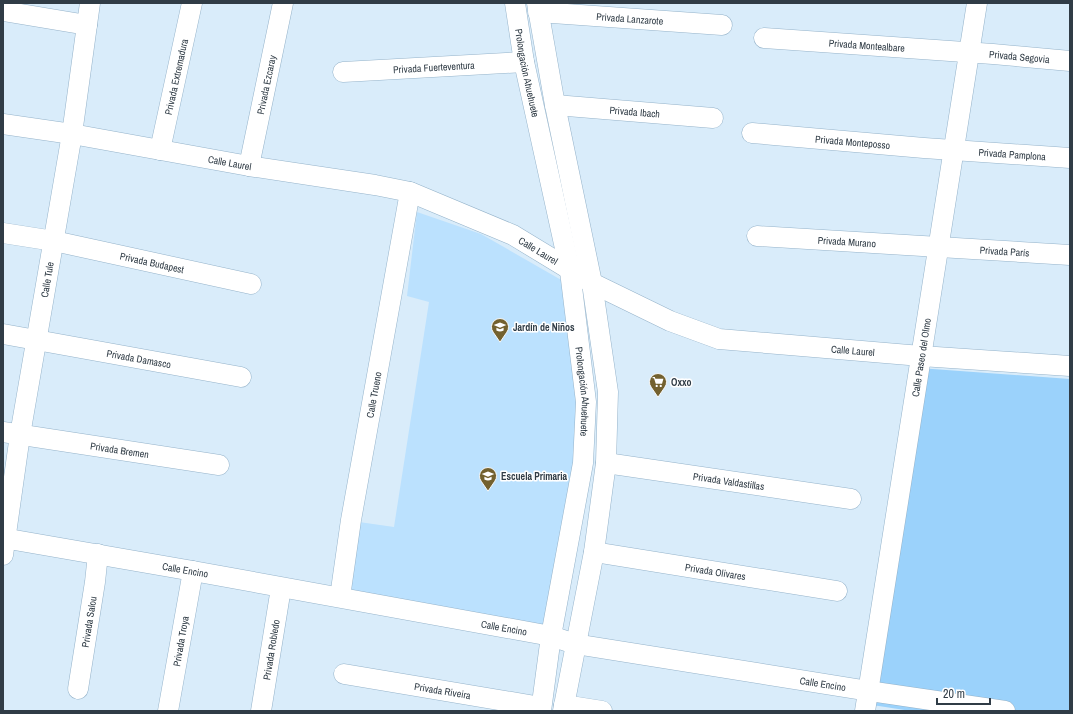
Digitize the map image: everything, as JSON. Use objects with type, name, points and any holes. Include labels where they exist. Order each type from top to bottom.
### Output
[{"type":"street","name":"Calle Tule","points":[[4,544],[11,434],[36,340],[72,134],[90,3]]},
{"type":"street","name":"Privada Extremadura","points":[[160,150],[192,3]]},
{"type":"street","name":"Privada Ezcaray","points":[[249,166],[283,3]]},
{"type":"street","name":"Prolongación Ahuehuete","points":[[515,3],[524,62],[570,271],[586,402],[583,463],[551,636],[541,709]]},
{"type":"street","name":"Calle Paseo del Olmo","points":[[865,711],[977,3]]},
{"type":"street","name":"Prolongación Ahuehuete","points":[[537,7],[555,105],[592,283],[608,392],[606,463],[594,552],[563,708]]},
{"type":"street","name":"Privada Lanzarote","points":[[537,7],[722,25]]},
{"type":"street","points":[[3,11],[87,25]]},
{"type":"street","name":"Privada Montealbare","points":[[764,38],[969,52]]},
{"type":"street","name":"Privada Segovia","points":[[969,52],[1070,61]]},
{"type":"street","name":"Privada Fuerteventura","points":[[343,72],[524,62]]},
{"type":"street","name":"Privada Ibach","points":[[555,105],[713,118]]},
{"type":"street","name":"Calle Laurel","points":[[3,124],[72,134],[249,166],[375,185],[410,192],[513,235],[592,283],[670,321],[719,339],[921,356],[1070,366]]},
{"type":"street","name":"Privada Monteposso","points":[[752,133],[953,150]]},
{"type":"street","name":"Privada Pamplona","points":[[953,150],[1070,158]]},
{"type":"street","name":"Calle Trueno","points":[[340,597],[351,520],[410,192]]},
{"type":"street","name":"Privada Budapest","points":[[3,233],[54,241],[251,284]]},
{"type":"street","name":"Privada Murano","points":[[757,236],[938,247]]},
{"type":"street","name":"Privada París","points":[[938,247],[1070,255]]},
{"type":"street","name":"Privada Damasco","points":[[3,334],[241,377]]},
{"type":"street","name":"Privada Bremen","points":[[11,434],[219,465]]},
{"type":"street","name":"Privada Valdastillas","points":[[606,463],[851,499]]},
{"type":"street","name":"Calle Encino","points":[[4,544],[98,554],[551,636],[575,644],[869,691],[1006,711]]},
{"type":"street","name":"Privada Olivares","points":[[594,552],[837,591]]},
{"type":"street","name":"Privada Salou","points":[[78,689],[98,554]]},
{"type":"street","name":"Privada Troya","points":[[168,711],[193,571]]},
{"type":"street","name":"Privada Robledo","points":[[261,711],[281,588]]},
{"type":"street","name":"Privada Riveira","points":[[344,674],[541,709]]},
{"type":"street","points":[[563,708],[602,711]]},
{"type":"shaded area","name":"Escuela Primaria","points":[[417,212],[481,234],[570,285],[582,402],[551,636],[340,597],[352,521],[394,527],[429,302],[407,296]]},
{"type":"shaded area","points":[[919,368],[1070,379],[1070,711],[911,711],[866,704]]},
{"type":"place","name":"Jardín de Niños","points":[[500,342]]},
{"type":"place","name":"Oxxo","points":[[658,397]]},
{"type":"place","name":"Escuela Primaria","points":[[488,491]]}]
